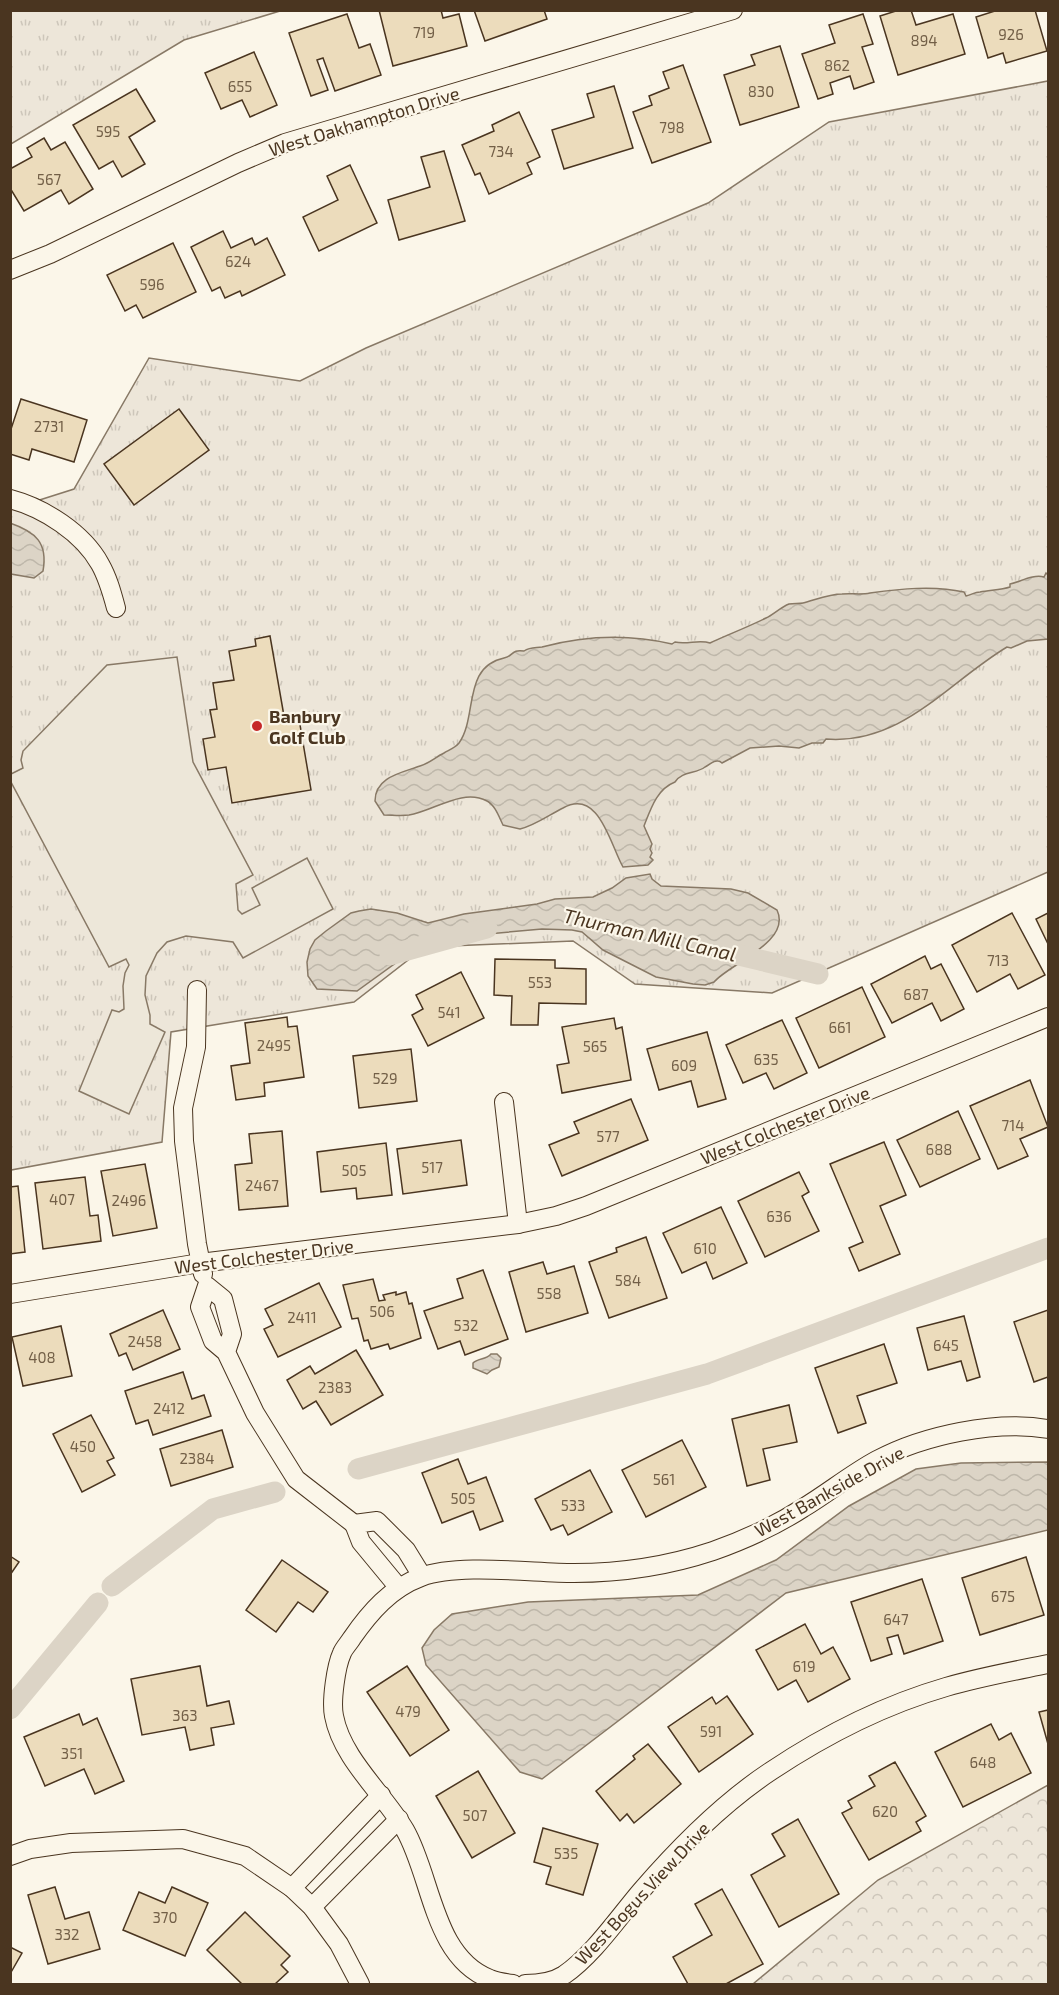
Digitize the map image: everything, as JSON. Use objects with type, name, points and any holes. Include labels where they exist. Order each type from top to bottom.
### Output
[{"type":"street","name":"West Oakhampton Drive","points":[[10,270],[50,254],[238,163],[285,143],[733,10]]},
{"type":"street","points":[[10,499],[38,510],[63,525],[84,542],[99,562],[110,583],[116,608]]},
{"type":"street","points":[[197,990],[196,1047],[183,1108],[184,1141],[200,1263],[207,1286],[223,1299],[232,1334],[226,1352],[255,1413],[296,1479],[354,1524],[361,1542],[399,1588],[366,1618],[341,1653],[334,1687],[333,1716],[342,1741],[356,1764],[399,1819],[415,1848],[441,1927],[452,1949],[468,1966],[489,1979],[513,1984]]},
{"type":"street","name":"West Colchester Drive","points":[[10,1294],[200,1263],[518,1224],[556,1216],[586,1206],[1048,1017]]},
{"type":"street","points":[[504,1102],[518,1224]]},
{"type":"street","name":"West Bankside Drive","points":[[399,1588],[422,1576],[450,1571],[604,1572],[678,1561],[713,1551],[762,1531],[801,1510],[879,1460],[910,1446],[941,1437],[1000,1427],[1034,1427],[1048,1430]]},
{"type":"street","points":[[354,1524],[377,1521],[406,1550],[422,1576]]},
{"type":"street","name":"West Bogus View Drive","points":[[525,1984],[539,1984],[562,1976],[585,1957],[664,1864],[710,1819],[770,1772],[825,1737],[884,1709],[945,1687],[1048,1664]]},
{"type":"street","points":[[292,1888],[381,1795]]},
{"type":"street","points":[[312,1907],[399,1819]]},
{"type":"street","points":[[10,1856],[30,1849],[71,1844],[183,1839],[245,1856],[292,1888],[312,1907],[339,1944],[360,1984]]},
{"type":"green space","points":[[10,11],[280,11],[184,40],[11,144]]},
{"type":"green space","points":[[1048,81],[1048,872],[772,993],[635,984],[573,941],[425,947],[354,1002],[171,1032],[162,1142],[11,1170],[11,509],[74,489],[149,358],[300,381],[366,348],[708,203],[829,122]]},
{"type":"green space","points":[[1048,1785],[1048,1984],[753,1984],[878,1880]]},
{"type":"shaded area","points":[[177,657],[193,762],[253,875],[236,884],[238,910],[242,914],[260,905],[252,888],[307,858],[333,909],[243,958],[233,942],[186,936],[167,942],[157,953],[146,976],[145,995],[150,1024],[165,1032],[129,1114],[79,1091],[112,1010],[119,1012],[124,1009],[123,986],[129,965],[126,959],[109,967],[11,782],[11,774],[23,768],[21,760],[23,751],[107,665]]},
{"type":"water","points":[[10,523],[27,530],[42,546],[43,571],[34,578],[11,574]]},
{"type":"water","points":[[1046,573],[1048,575],[1048,639],[1027,641],[1011,648],[1007,647],[923,709],[878,732],[853,738],[826,739],[823,743],[812,743],[799,748],[779,746],[750,748],[722,763],[715,761],[681,776],[659,794],[644,826],[652,844],[650,857],[653,860],[648,865],[623,867],[602,821],[586,806],[575,804],[563,808],[520,829],[503,825],[492,805],[477,798],[458,799],[409,815],[384,815],[375,801],[379,786],[384,781],[426,764],[459,743],[465,732],[476,682],[482,671],[491,663],[517,651],[574,640],[606,638],[639,639],[672,644],[675,642],[710,643],[766,618],[789,604],[803,603],[832,595],[929,588],[964,592],[966,596],[976,592],[1010,587],[1010,584],[1027,579],[1044,577]]},
{"type":"water","points":[[650,874],[652,879],[661,886],[731,889],[748,893],[777,910],[779,922],[776,932],[757,951],[714,982],[705,985],[656,977],[603,950],[582,932],[542,929],[442,938],[418,947],[357,991],[317,989],[308,976],[307,962],[315,940],[351,913],[371,909],[397,913],[428,923],[464,914],[537,904],[555,899],[593,897],[626,878]]},
{"type":"water","points":[[491,1354],[497,1354],[501,1358],[499,1367],[487,1374],[473,1368],[475,1361]]},
{"type":"water","points":[[1048,1462],[1048,1530],[786,1593],[542,1779],[520,1772],[426,1665],[422,1648],[434,1630],[452,1614],[528,1602],[698,1595],[776,1560],[849,1506],[916,1469],[961,1463]]},
{"type":"building","points":[[379,10],[441,10],[443,18],[459,14],[467,46],[393,66]]},
{"type":"building","points":[[474,10],[544,10],[547,19],[485,41]]},
{"type":"building","points":[[899,10],[911,10],[916,25],[953,14],[965,54],[898,75],[880,16]]},
{"type":"building","points":[[998,10],[1035,10],[1047,51],[1006,63],[1003,53],[988,58],[976,17]]},
{"type":"building","points":[[347,14],[359,48],[370,44],[381,75],[335,91],[323,58],[317,60],[328,90],[311,96],[289,33]]},
{"type":"building","points":[[863,14],[873,44],[862,47],[874,82],[854,89],[850,76],[830,83],[833,94],[818,99],[802,54],[835,43],[829,25]]},
{"type":"building","points":[[780,46],[799,107],[740,125],[724,75],[755,65],[751,55]]},
{"type":"building","points":[[254,52],[277,105],[250,117],[242,100],[221,109],[205,73]]},
{"type":"building","points":[[683,65],[711,142],[652,163],[633,112],[652,105],[649,96],[669,88],[663,72]]},
{"type":"building","points":[[614,86],[633,148],[564,169],[552,130],[594,117],[587,94]]},
{"type":"building","points":[[136,89],[155,121],[129,137],[145,164],[122,177],[113,161],[99,169],[73,125]]},
{"type":"building","points":[[519,112],[540,157],[527,163],[532,174],[489,194],[480,173],[475,175],[462,145],[494,131],[492,125]]},
{"type":"building","points":[[44,138],[51,150],[65,142],[93,189],[69,204],[61,190],[24,211],[10,188],[10,169],[32,157],[27,148]]},
{"type":"building","points":[[444,151],[465,221],[399,240],[388,200],[430,187],[421,157]]},
{"type":"building","points":[[350,165],[377,223],[319,251],[303,217],[338,200],[327,176]]},
{"type":"building","points":[[223,231],[231,248],[252,238],[255,245],[267,238],[285,275],[242,296],[240,291],[225,298],[220,287],[212,291],[191,247]]},
{"type":"building","points":[[173,243],[196,292],[143,318],[136,305],[125,311],[107,275]]},
{"type":"building","points":[[21,399],[87,420],[74,462],[32,449],[29,460],[10,454],[10,432]]},
{"type":"building","points":[[179,409],[209,450],[134,505],[104,464]]},
{"type":"building","name":"Banbury Golf Club","points":[[270,636],[284,716],[298,713],[311,790],[232,803],[226,767],[208,770],[203,739],[215,737],[210,710],[217,709],[213,683],[234,680],[229,651],[256,646],[255,639]]},
{"type":"building","points":[[1012,913],[1045,975],[1018,989],[1010,974],[977,992],[952,945]]},
{"type":"building","points":[[1048,913],[1048,944],[1036,919]]},
{"type":"building","points":[[925,956],[931,969],[941,964],[964,1009],[941,1021],[932,1003],[892,1023],[871,984]]},
{"type":"building","points":[[495,959],[555,960],[555,968],[586,969],[586,1004],[539,1003],[538,1025],[511,1025],[512,996],[494,995]]},
{"type":"building","points":[[461,972],[484,1018],[428,1046],[412,1015],[423,1009],[416,995]]},
{"type":"building","points":[[862,987],[885,1037],[819,1068],[796,1018]]},
{"type":"building","points":[[287,1017],[288,1027],[297,1026],[304,1077],[264,1083],[265,1096],[236,1100],[231,1066],[250,1063],[245,1023]]},
{"type":"building","points":[[614,1018],[616,1029],[622,1027],[631,1080],[562,1093],[557,1065],[569,1063],[562,1027]]},
{"type":"building","points":[[782,1020],[807,1073],[774,1089],[766,1073],[743,1083],[726,1045]]},
{"type":"building","points":[[707,1032],[726,1099],[698,1107],[691,1081],[659,1090],[647,1049]]},
{"type":"building","points":[[411,1049],[417,1101],[359,1108],[353,1056]]},
{"type":"building","points":[[1030,1080],[1048,1127],[1020,1139],[1028,1156],[998,1169],[970,1106]]},
{"type":"building","points":[[631,1099],[648,1140],[562,1176],[549,1145],[579,1133],[574,1122]]},
{"type":"building","points":[[958,1111],[980,1159],[920,1187],[897,1140]]},
{"type":"building","points":[[282,1131],[288,1206],[239,1210],[235,1165],[252,1163],[249,1134]]},
{"type":"building","points":[[461,1140],[467,1185],[403,1194],[397,1149]]},
{"type":"building","points":[[884,1142],[906,1195],[880,1206],[900,1254],[859,1271],[849,1248],[863,1242],[830,1164]]},
{"type":"building","points":[[386,1143],[392,1195],[357,1199],[356,1188],[321,1192],[317,1152]]},
{"type":"building","points":[[145,1164],[157,1228],[113,1236],[101,1171]]},
{"type":"building","points":[[799,1172],[809,1192],[802,1196],[819,1231],[765,1257],[738,1201]]},
{"type":"building","points":[[85,1177],[90,1216],[98,1215],[101,1241],[43,1249],[35,1183]]},
{"type":"building","points":[[18,1186],[25,1252],[10,1254],[10,1187]]},
{"type":"building","points":[[721,1207],[747,1263],[713,1279],[706,1262],[682,1273],[663,1233]]},
{"type":"building","points":[[646,1237],[667,1298],[609,1318],[589,1262],[617,1252],[616,1248]]},
{"type":"building","points":[[543,1262],[547,1274],[574,1266],[588,1313],[526,1332],[509,1272]]},
{"type":"building","points":[[483,1270],[508,1339],[465,1355],[460,1341],[438,1349],[424,1311],[463,1298],[457,1279]]},
{"type":"building","points":[[373,1279],[379,1301],[385,1300],[383,1295],[406,1292],[409,1304],[412,1303],[421,1338],[390,1349],[388,1344],[371,1349],[368,1340],[364,1341],[358,1318],[352,1319],[343,1285]]},
{"type":"building","points":[[319,1283],[341,1327],[278,1357],[264,1329],[273,1325],[265,1309]]},
{"type":"building","points":[[163,1310],[180,1349],[133,1370],[126,1353],[119,1356],[110,1334]]},
{"type":"building","points":[[1048,1310],[1048,1377],[1034,1382],[1014,1322]]},
{"type":"building","points":[[964,1316],[980,1377],[967,1381],[961,1361],[928,1370],[917,1328]]},
{"type":"building","points":[[61,1326],[72,1376],[23,1386],[12,1337]]},
{"type":"building","points":[[884,1344],[897,1383],[857,1396],[866,1423],[838,1433],[815,1368]]},
{"type":"building","points":[[356,1350],[383,1395],[331,1425],[316,1401],[303,1409],[287,1380],[310,1366],[315,1374]]},
{"type":"building","points":[[183,1372],[192,1399],[204,1395],[211,1416],[153,1435],[148,1420],[136,1424],[125,1391]]},
{"type":"building","points":[[789,1405],[797,1442],[763,1449],[770,1480],[747,1486],[732,1419]]},
{"type":"building","points":[[91,1415],[114,1458],[107,1461],[115,1475],[82,1492],[53,1434]]},
{"type":"building","points":[[222,1430],[233,1467],[171,1486],[160,1449]]},
{"type":"building","points":[[682,1440],[706,1487],[646,1517],[622,1470]]},
{"type":"building","points":[[458,1459],[468,1484],[486,1477],[503,1521],[480,1530],[473,1511],[442,1523],[422,1473]]},
{"type":"building","points":[[590,1470],[612,1512],[568,1535],[563,1525],[551,1530],[535,1499]]},
{"type":"building","points":[[10,1556],[19,1562],[10,1575]]},
{"type":"building","points":[[1026,1557],[1044,1615],[980,1635],[962,1578]]},
{"type":"building","points":[[282,1560],[328,1592],[313,1612],[298,1602],[276,1632],[246,1610]]},
{"type":"building","points":[[922,1579],[943,1641],[904,1654],[898,1635],[887,1638],[892,1654],[871,1661],[851,1602]]},
{"type":"building","points":[[805,1624],[821,1654],[833,1647],[850,1679],[808,1702],[796,1680],[778,1690],[756,1650]]},
{"type":"building","points":[[200,1666],[207,1706],[229,1701],[234,1724],[211,1728],[214,1745],[190,1750],[185,1727],[142,1735],[131,1679]]},
{"type":"building","points":[[407,1666],[449,1730],[410,1756],[367,1692]]},
{"type":"building","points":[[727,1696],[753,1734],[699,1772],[668,1727],[712,1697],[716,1704]]},
{"type":"building","points":[[1048,1710],[1048,1744],[1039,1712]]},
{"type":"building","points":[[79,1714],[83,1725],[97,1718],[124,1781],[95,1794],[84,1769],[45,1786],[24,1737]]},
{"type":"building","points":[[991,1724],[999,1740],[1011,1733],[1031,1773],[963,1807],[935,1752]]},
{"type":"building","points":[[648,1744],[681,1784],[634,1823],[627,1814],[620,1821],[596,1791],[635,1759],[633,1756]]},
{"type":"building","points":[[895,1762],[926,1816],[916,1822],[921,1831],[869,1860],[842,1813],[852,1808],[848,1801],[875,1786],[869,1776]]},
{"type":"building","points":[[478,1771],[515,1833],[472,1858],[436,1796]]},
{"type":"building","points":[[798,1819],[839,1894],[779,1927],[751,1875],[785,1856],[772,1834]]},
{"type":"building","points":[[543,1828],[598,1844],[583,1895],[546,1884],[551,1867],[534,1862]]},
{"type":"building","points":[[55,1887],[65,1919],[89,1912],[100,1949],[48,1964],[28,1895]]},
{"type":"building","points":[[172,1887],[208,1903],[185,1956],[123,1930],[139,1892],[165,1903]]},
{"type":"building","points":[[722,1889],[763,1964],[726,1984],[688,1984],[673,1957],[712,1935],[695,1904]]},
{"type":"building","points":[[245,1912],[290,1956],[281,1965],[288,1972],[275,1984],[242,1984],[207,1950]]},
{"type":"building","points":[[10,1947],[22,1953],[10,1974]]},
{"type":"waterway","name":"Thurman Mill Canal","points":[[390,955],[487,928]]},
{"type":"waterway","name":"Thurman Mill Canal","points":[[722,951],[818,974]]},
{"type":"waterway","points":[[358,1469],[707,1374],[1048,1248]]},
{"type":"waterway","points":[[112,1586],[213,1509],[275,1492]]},
{"type":"waterway","points":[[10,1709],[98,1603]]},
{"type":"place","name":"Banbury Golf Club","points":[[257,726]]}]
